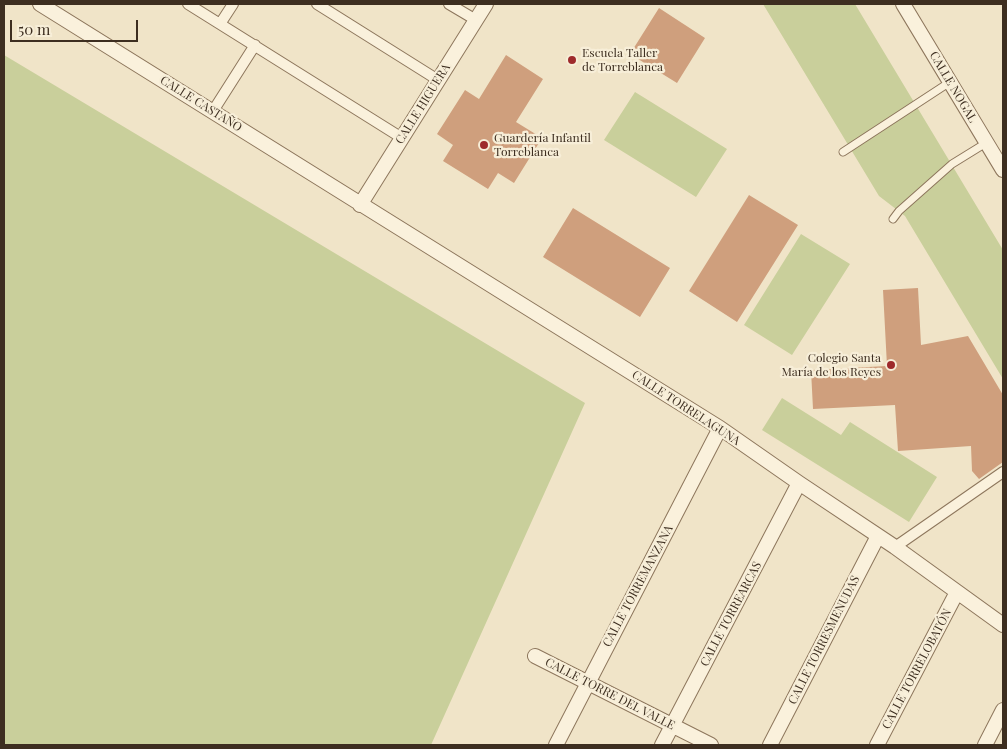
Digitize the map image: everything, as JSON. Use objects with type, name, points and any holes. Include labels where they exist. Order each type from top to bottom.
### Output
[{"type":"street","name":"CALLE CASTAÑO","points":[[40,4],[360,205]]},
{"type":"street","points":[[188,4],[402,138]]},
{"type":"street","points":[[220,24],[233,4]]},
{"type":"street","points":[[317,4],[438,80]]},
{"type":"street","points":[[449,4],[476,20]]},
{"type":"street","name":"CALLE HIGUERA","points":[[360,205],[486,4]]},
{"type":"street","name":"CALLE NOGAL","points":[[903,4],[1003,170]]},
{"type":"street","points":[[213,111],[255,45]]},
{"type":"street","name":"CALLE TORRELAGUNA","points":[[360,205],[720,428],[895,547],[1003,624]]},
{"type":"street","name":"CALLE TORREMANZANA","points":[[556,745],[720,428]]},
{"type":"street","points":[[895,547],[1003,472]]},
{"type":"street","name":"CALLE TORREARCAS","points":[[662,745],[799,483]]},
{"type":"street","name":"CALLE TORRESMENUDAS","points":[[770,745],[878,536]]},
{"type":"street","name":"CALLE TORRELOBATÓN","points":[[877,745],[957,592]]},
{"type":"street","name":"CALLE TORRE DEL VALLE","points":[[535,656],[711,745]]},
{"type":"street","points":[[985,745],[1003,710]]},
{"type":"lane","points":[[843,152],[950,82]]},
{"type":"lane","points":[[893,219],[899,211],[952,164],[986,142]]},
{"type":"green space","points":[[763,4],[855,4],[1003,250],[1003,379],[905,216],[879,196]]},
{"type":"green space","points":[[4,55],[585,403],[431,745],[4,745]]},
{"type":"green space","points":[[635,92],[727,149],[696,197],[604,140]]},
{"type":"green space","points":[[801,234],[850,264],[792,355],[744,325]]},
{"type":"green space","points":[[782,398],[841,435],[850,422],[937,477],[909,522],[762,430]]},
{"type":"building","points":[[659,8],[705,38],[677,83],[630,54]]},
{"type":"building","points":[[506,55],[543,79],[516,122],[542,138],[514,183],[498,173],[488,189],[443,161],[453,145],[437,134],[465,90],[479,99]]},
{"type":"building","points":[[749,195],[798,225],[737,322],[689,291]]},
{"type":"building","points":[[573,208],[670,268],[640,317],[543,257]]},
{"type":"building","points":[[918,288],[921,345],[968,336],[1003,395],[1003,462],[979,479],[972,471],[971,446],[898,451],[895,405],[813,409],[811,370],[887,366],[883,290]]},
{"type":"place","name":"Escuela Taller de Torreblanca","points":[[572,60]]},
{"type":"place","name":"Guardería Infantil Torreblanca","points":[[484,145]]},
{"type":"place","name":"Colegio Santa María de los Reyes","points":[[891,365]]}]
